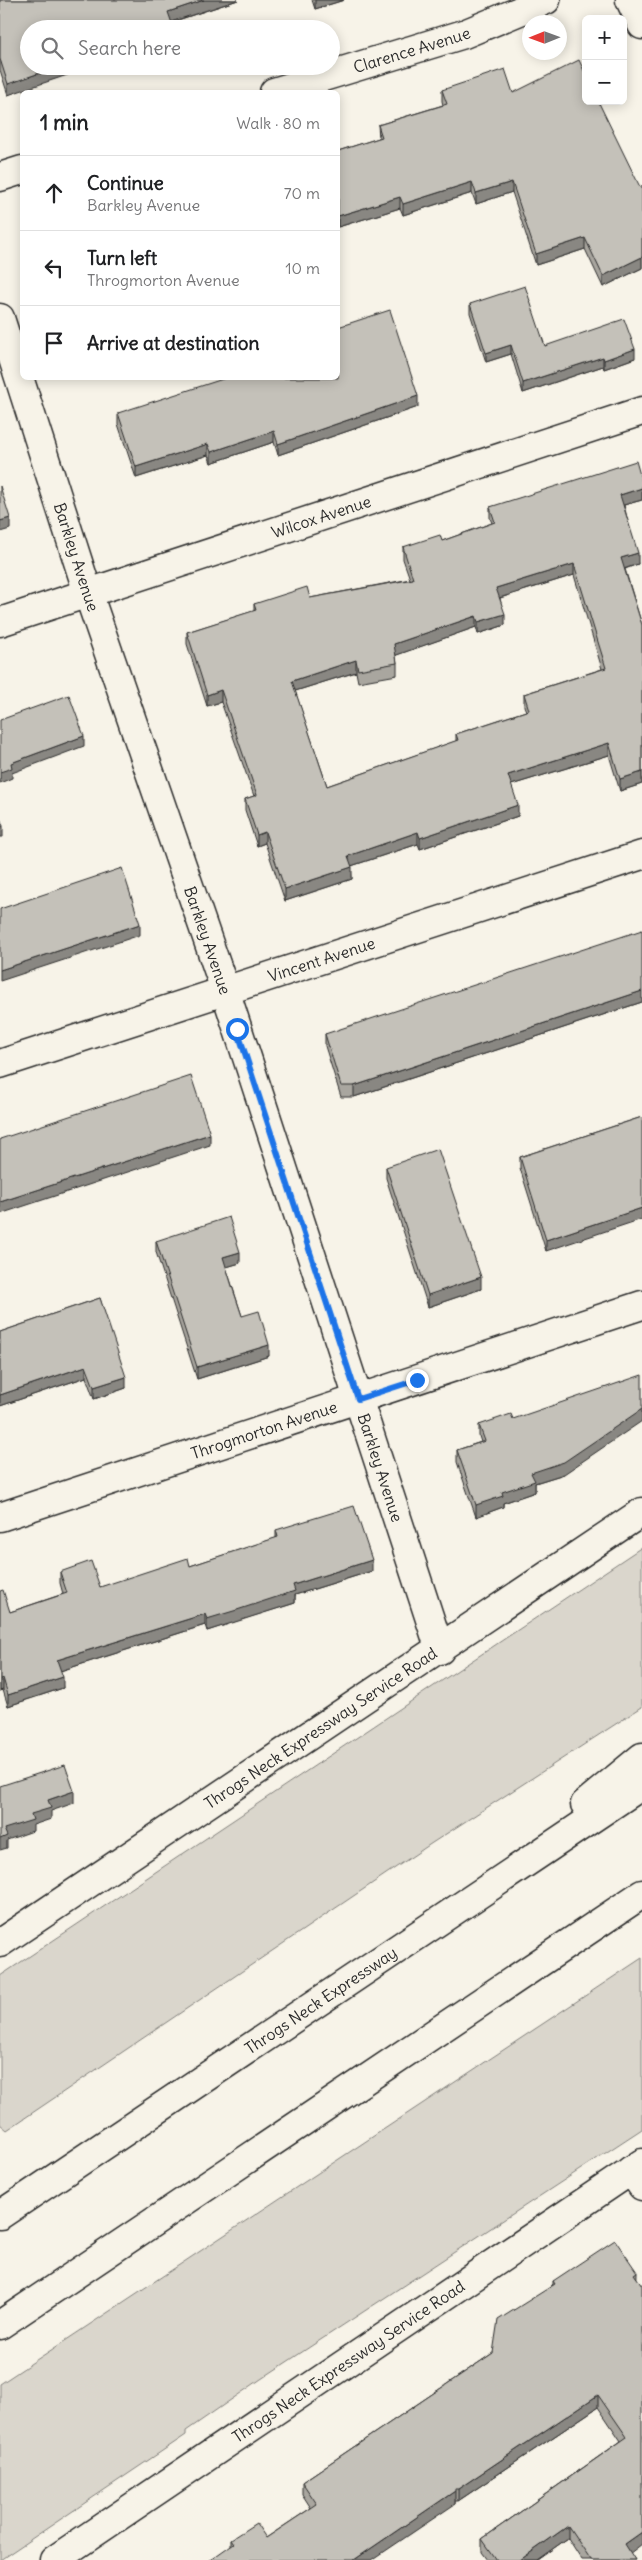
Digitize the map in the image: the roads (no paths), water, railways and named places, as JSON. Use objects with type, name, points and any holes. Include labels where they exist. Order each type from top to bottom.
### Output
[{"type":"main road","name":"Clarence Avenue","points":[[340,72],[464,34],[546,0]]},
{"type":"main road","points":[[630,0],[642,25]]},
{"type":"main road","name":"Clarence Avenue","points":[[281,90],[330,75]]},
{"type":"main road","points":[[0,177],[20,171]]},
{"type":"main road","name":"Barkley Avenue","points":[[0,318],[88,593],[225,990],[440,1650]]},
{"type":"main road","name":"Wilcox Avenue","points":[[0,622],[642,411]]},
{"type":"main road","name":"Vincent Avenue","points":[[0,1064],[642,855]]},
{"type":"main road","name":"Throgmorton Avenue","points":[[0,1517],[642,1305]]},
{"type":"main road","name":"Throgs Neck Expressway Service Road","points":[[0,1943],[440,1650],[642,1512]]},
{"type":"main road","points":[[463,1905],[642,1757]]},
{"type":"main road","name":"Throgs Neck Expressway","points":[[0,2215],[642,1785]]},
{"type":"main road","points":[[0,2325],[642,1894]]},
{"type":"main road","name":"Throgs Neck Expressway Service Road","points":[[54,2560],[638,2173]]}]
